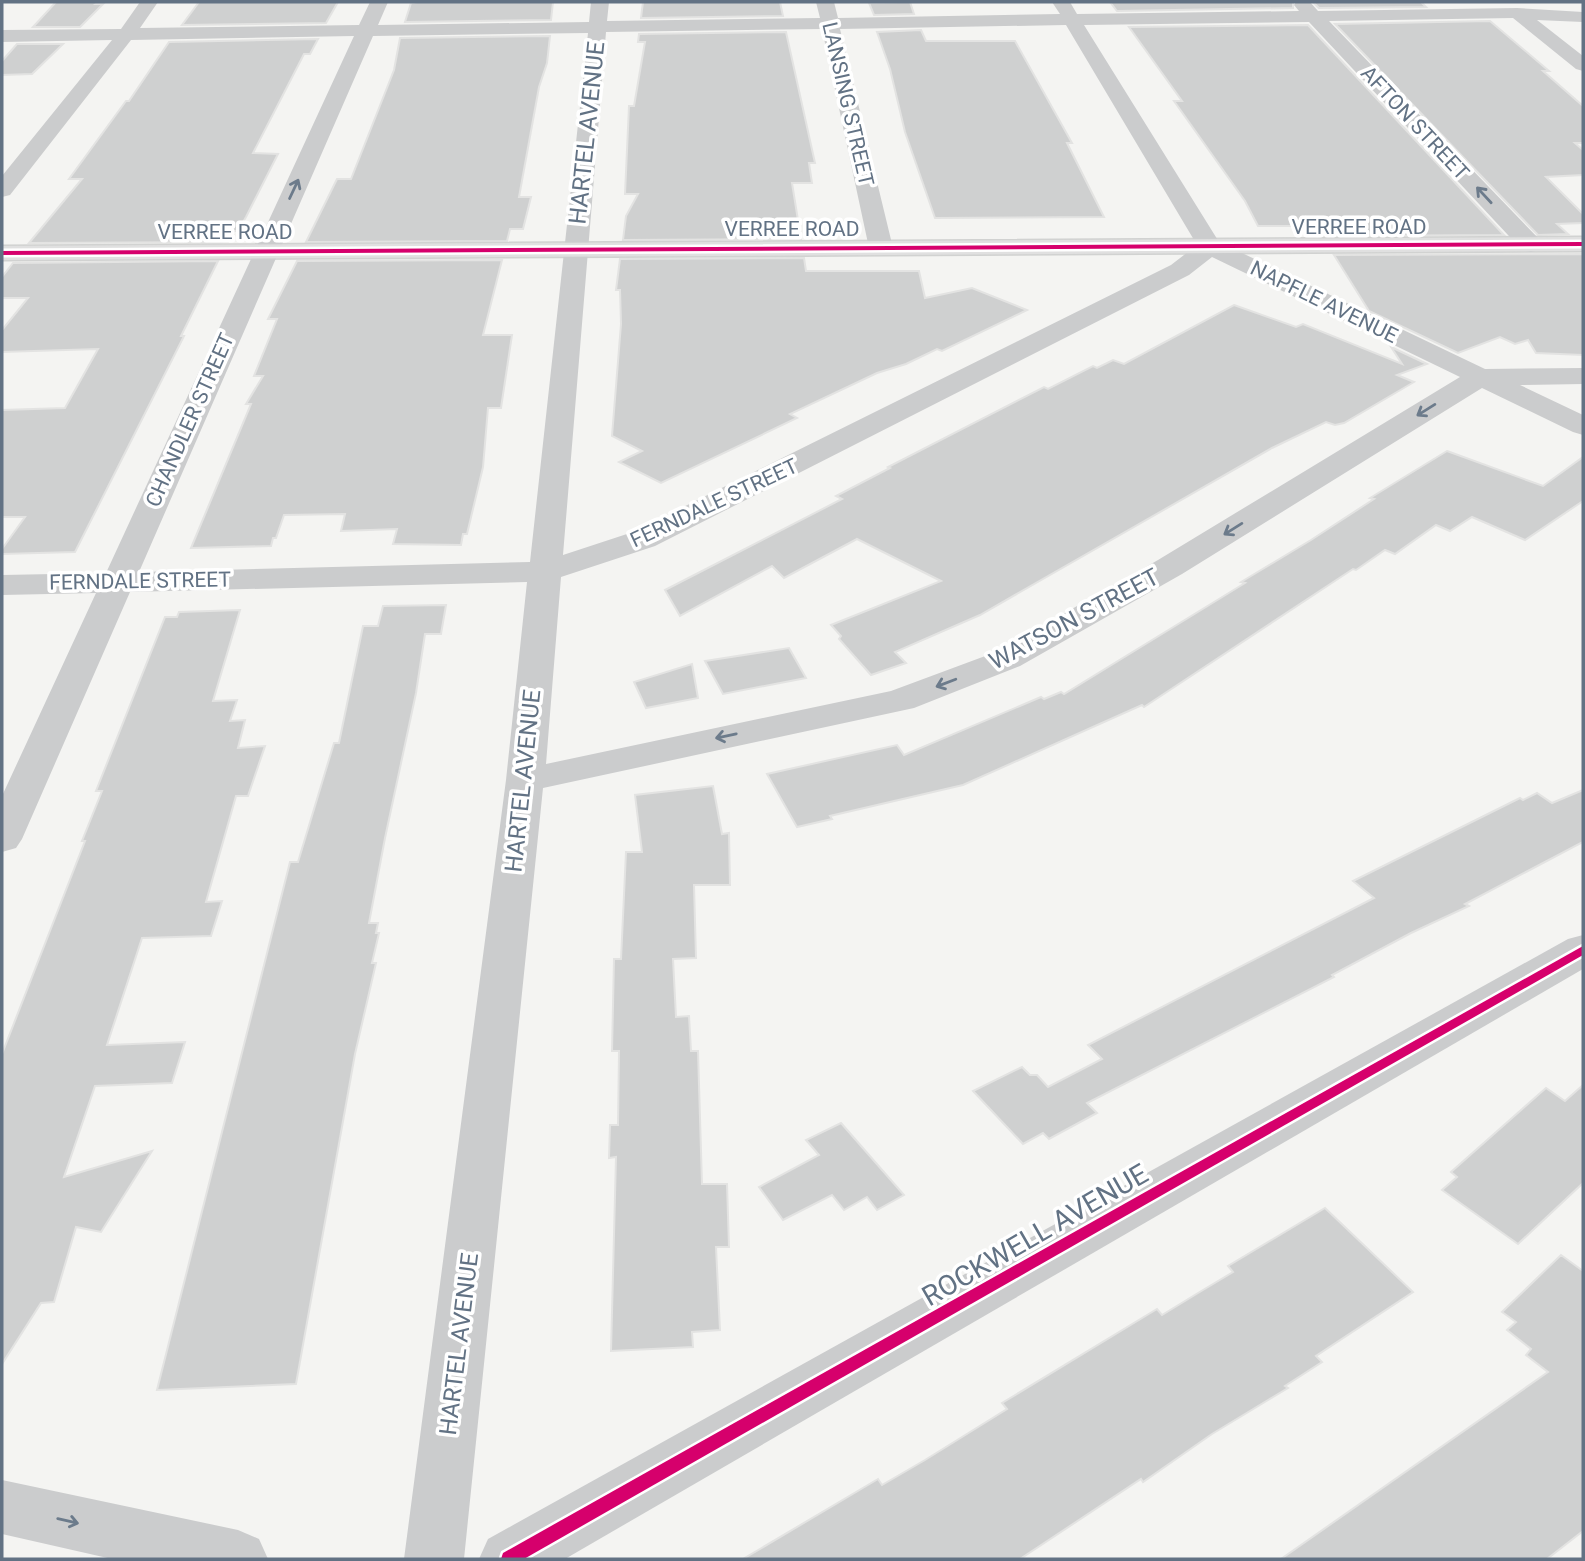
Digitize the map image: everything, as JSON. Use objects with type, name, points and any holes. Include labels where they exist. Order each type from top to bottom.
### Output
[{"type":"main road","name":"VERREE ROAD","points":[[2,253],[1583,244]]},
{"type":"street","points":[[2,190],[149,2]]},
{"type":"street","name":"CHANDLER STREET","points":[[2,839],[379,2]]},
{"type":"street","name":"HARTEL AVENUE","points":[[434,1559],[525,780],[600,2]]},
{"type":"street","points":[[2,36],[598,25],[828,12],[1307,9],[1583,17]]},
{"type":"street","name":"AFTON STREET","points":[[1307,9],[1531,245]]},
{"type":"street","points":[[1066,10],[1210,247]]},
{"type":"street","name":"LANSING STREET","points":[[828,12],[881,248]]},
{"type":"street","points":[[1517,13],[1583,65]]},
{"type":"street","name":"NAPFLE AVENUE","points":[[1210,247],[1583,426]]},
{"type":"street","name":"FERNDALE STREET","points":[[2,585],[543,572],[644,539],[1180,270],[1210,247]]},
{"type":"street","points":[[1480,377],[1583,376]]},
{"type":"street","name":"WATSON STREET","points":[[525,780],[901,700],[1008,659],[1170,567],[1480,377]]},
{"type":"street","name":"ROCKWELL AVENUE","points":[[509,1559],[1583,950]]},
{"type":"street","points":[[2,1507],[237,1559]]},
{"type":"building","points":[[56,2],[103,4],[80,27],[33,27]]},
{"type":"building","points":[[199,2],[338,2],[326,23],[182,25]]},
{"type":"building","points":[[553,2],[551,20],[405,22],[411,3]]},
{"type":"building","points":[[643,2],[780,2],[783,16],[641,18]]},
{"type":"building","points":[[910,2],[914,14],[874,15],[869,3]]},
{"type":"building","points":[[1110,2],[1293,2],[1293,8],[1117,11]]},
{"type":"building","points":[[1313,2],[1421,2],[1426,7],[1319,8]]},
{"type":"building","points":[[1490,21],[1549,71],[1543,71],[1583,106],[1583,143],[1575,143],[1583,150],[1583,175],[1546,177],[1583,214],[1583,223],[1557,224],[1568,234],[1538,235],[1335,24]]},
{"type":"building","points":[[1308,25],[1504,235],[1322,236],[1316,226],[1258,226],[1245,201],[1174,101],[1182,101],[1129,27]]},
{"type":"building","points":[[921,30],[926,41],[1015,41],[1072,143],[1067,143],[1104,217],[935,218],[905,132],[890,69],[877,32]]},
{"type":"building","points":[[786,32],[815,163],[809,163],[812,183],[792,183],[801,239],[623,240],[626,216],[638,194],[625,194],[629,106],[634,106],[645,42],[638,42],[639,34]]},
{"type":"building","points":[[550,36],[547,63],[539,87],[519,197],[531,197],[523,229],[510,229],[507,241],[306,242],[337,179],[351,179],[394,70],[400,38]]},
{"type":"building","points":[[318,39],[310,54],[304,54],[253,153],[278,154],[246,217],[228,242],[29,243],[82,179],[69,179],[126,101],[129,101],[169,42]]},
{"type":"building","points":[[17,44],[63,44],[32,74],[2,75],[2,61]]},
{"type":"building","points":[[1583,254],[1583,355],[1536,353],[1528,340],[1515,344],[1500,337],[1458,353],[1369,311],[1334,255]]},
{"type":"building","points":[[804,258],[806,271],[919,271],[925,298],[972,288],[1027,310],[942,351],[937,349],[906,364],[877,373],[790,414],[797,418],[661,483],[619,462],[642,451],[612,436],[621,324],[620,290],[616,290],[620,259]]},
{"type":"building","points":[[502,260],[483,335],[512,335],[501,408],[488,408],[483,467],[467,534],[463,534],[461,545],[393,544],[397,529],[341,531],[345,514],[284,515],[271,546],[191,548],[251,404],[246,404],[263,376],[254,376],[277,319],[268,319],[297,261]]},
{"type":"building","points":[[218,261],[181,336],[184,336],[75,552],[2,554],[2,549],[25,517],[2,517],[2,410],[65,408],[98,349],[2,352],[2,330],[28,298],[2,298],[2,277],[13,263]]},
{"type":"building","points":[[1234,305],[1296,327],[1303,324],[1402,364],[1391,347],[1427,364],[1397,375],[1414,382],[1344,423],[1335,425],[1326,422],[1272,448],[980,615],[895,652],[906,663],[871,675],[839,639],[841,636],[831,625],[941,581],[857,539],[784,578],[772,566],[680,616],[665,590],[842,499],[836,496],[1044,387],[1048,389],[1093,366],[1097,368],[1113,360],[1124,364]]},
{"type":"building","points":[[1447,451],[1543,486],[1583,457],[1583,501],[1525,540],[1472,517],[1450,531],[1436,525],[1395,554],[1385,550],[1356,570],[1353,569],[1144,707],[1142,705],[963,785],[830,816],[832,819],[797,827],[767,774],[897,745],[904,755],[1041,697],[1044,699],[1061,692],[1064,694],[1245,583],[1241,582],[1311,540],[1374,499],[1370,498]]},
{"type":"building","points":[[446,605],[441,634],[425,634],[416,693],[385,838],[369,923],[378,923],[376,933],[379,933],[372,963],[376,963],[355,1054],[296,1384],[157,1390],[290,862],[298,862],[334,743],[339,743],[363,626],[378,626],[383,606]]},
{"type":"building","points":[[240,610],[213,701],[237,700],[230,721],[245,720],[238,748],[265,746],[248,796],[236,796],[206,902],[222,901],[211,936],[142,938],[107,1045],[185,1042],[172,1083],[95,1086],[64,1177],[152,1151],[101,1232],[76,1227],[54,1302],[41,1303],[2,1364],[2,1054],[85,841],[82,841],[102,791],[96,791],[165,617],[177,617],[179,612]]},
{"type":"building","points":[[789,648],[806,678],[723,694],[705,661]]},
{"type":"building","points":[[692,664],[698,698],[646,708],[634,682]]},
{"type":"building","points":[[713,786],[722,834],[729,833],[730,885],[694,885],[696,958],[673,959],[676,1017],[689,1016],[691,1051],[698,1051],[702,1184],[727,1184],[729,1247],[716,1247],[720,1330],[692,1332],[693,1347],[611,1351],[616,1157],[609,1158],[610,1125],[618,1125],[619,1051],[612,1051],[614,959],[621,959],[626,852],[642,852],[635,795]]},
{"type":"building","points":[[1583,790],[1583,842],[1465,904],[1469,906],[1411,933],[1332,975],[1334,977],[1087,1103],[1097,1113],[1049,1139],[1043,1133],[1023,1144],[973,1091],[1022,1067],[1030,1075],[1037,1075],[1048,1087],[1102,1059],[1088,1045],[1374,898],[1353,881],[1520,798],[1523,800],[1537,793],[1552,803]]},
{"type":"building","points":[[1583,1085],[1583,1183],[1518,1244],[1442,1190],[1457,1177],[1451,1172],[1546,1088],[1565,1101]]},
{"type":"building","points":[[841,1123],[904,1195],[877,1210],[867,1197],[844,1210],[832,1195],[783,1220],[759,1187],[819,1155],[806,1140]]},
{"type":"building","points":[[1325,1208],[1413,1292],[1316,1356],[1322,1362],[1285,1386],[1288,1388],[1212,1434],[1143,1482],[1141,1479],[1020,1559],[743,1559],[878,1479],[882,1485],[925,1460],[1007,1409],[1002,1403],[1157,1309],[1162,1315],[1233,1272],[1228,1266]]},
{"type":"building","points":[[1561,1255],[1583,1271],[1583,1531],[1547,1559],[1281,1559],[1548,1372],[1526,1355],[1531,1349],[1507,1330],[1516,1322],[1502,1312]]},
{"type":"cycle path","points":[[2,253],[1583,244]]},
{"type":"cycle path","points":[[509,1559],[1583,950]]}]
